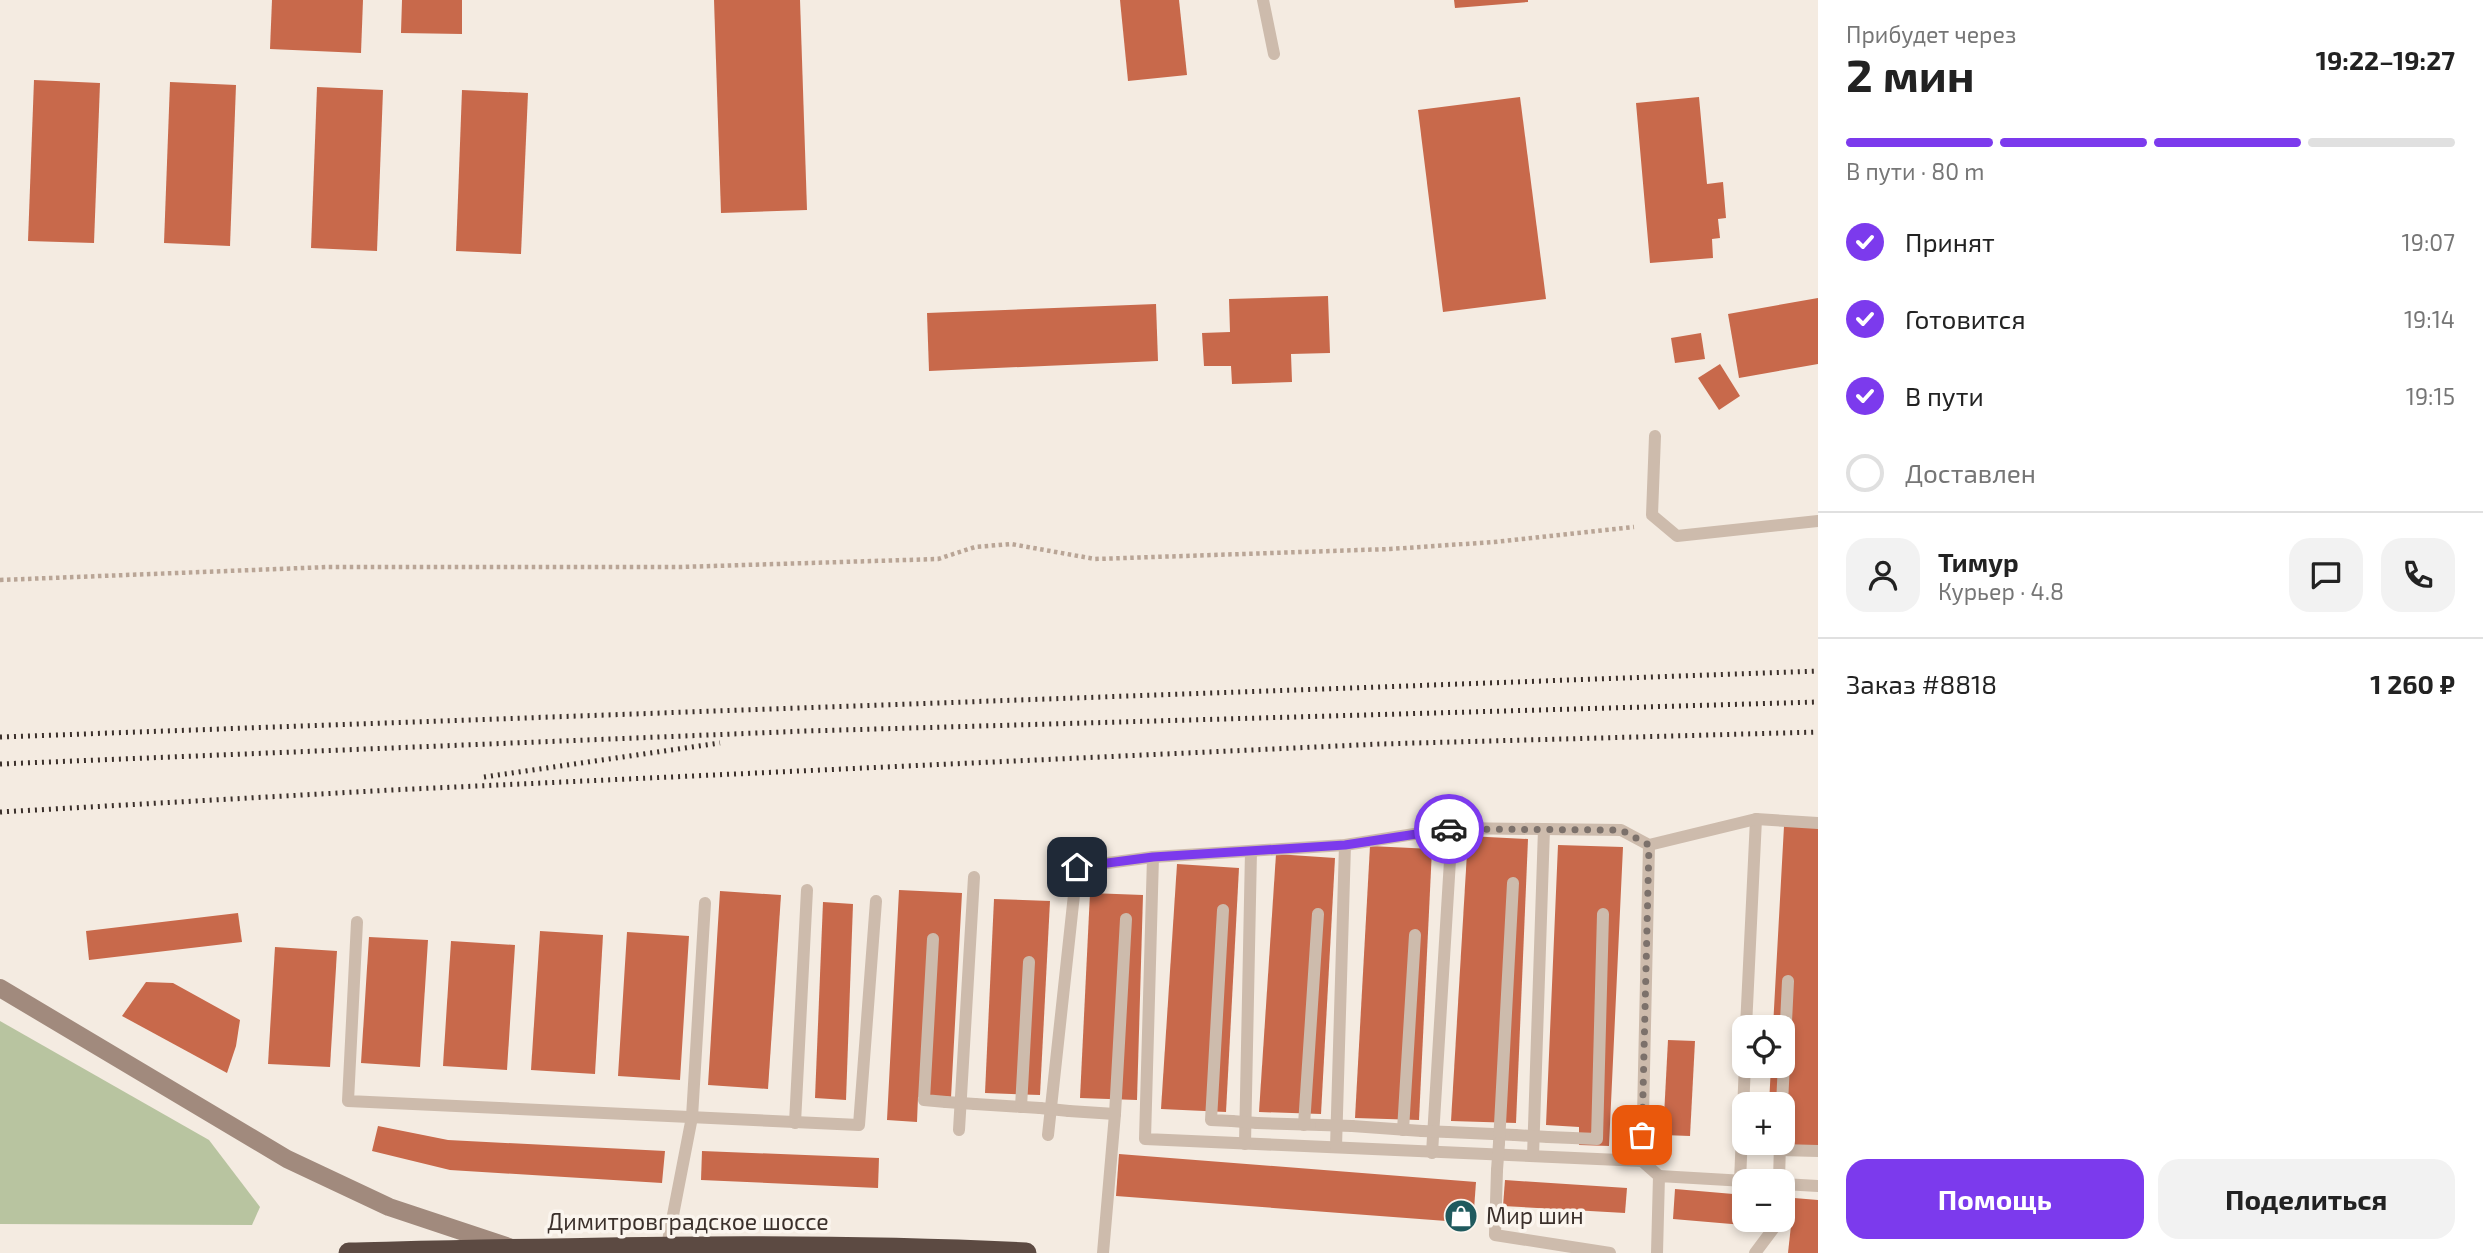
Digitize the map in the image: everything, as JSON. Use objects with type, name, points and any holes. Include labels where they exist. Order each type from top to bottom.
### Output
[{"type":"highway","name":"Димитровградское шоссе","points":[[349,1253],[630,1250],[667,1246],[894,1247],[1027,1253]]},
{"type":"main road","points":[[0,988],[287,1158],[389,1207],[516,1250]]},
{"type":"lane","points":[[1263,0],[1274,54]]},
{"type":"lane","points":[[1655,436],[1652,515],[1677,536],[1818,521]]},
{"type":"lane","points":[[1048,1135],[1077,867],[1153,857],[1345,845],[1452,828],[1621,830],[1649,845],[1756,819],[1818,823]]},
{"type":"lane","points":[[1747,1015],[1756,819]]},
{"type":"lane","points":[[1433,1153],[1452,828]]},
{"type":"lane","points":[[1533,1156],[1544,829]]},
{"type":"lane","points":[[1336,1147],[1345,845]]},
{"type":"lane","points":[[1642,1161],[1649,845]]},
{"type":"lane","points":[[1245,1144],[1251,851]]},
{"type":"lane","points":[[1153,857],[1145,1139],[1642,1161],[1659,1176],[1732,1180]]},
{"type":"lane","points":[[959,1130],[974,877]]},
{"type":"lane","points":[[1513,883],[1495,1235],[1610,1253]]},
{"type":"lane","points":[[794,1123],[807,890]]},
{"type":"lane","points":[[357,922],[348,1101],[859,1125],[876,901]]},
{"type":"lane","points":[[667,1246],[692,1117],[705,903]]},
{"type":"lane","points":[[1223,910],[1212,1120],[1448,1132],[1499,1139],[1515,1135],[1597,1139],[1603,915]]},
{"type":"lane","points":[[1304,1125],[1318,914]]},
{"type":"lane","points":[[1103,1253],[1115,1114],[1126,919]]},
{"type":"lane","points":[[1403,1130],[1415,935]]},
{"type":"lane","points":[[933,939],[924,1100],[1115,1114]]},
{"type":"lane","points":[[1021,1107],[1029,962]]},
{"type":"lane","points":[[1783,1092],[1788,981]]},
{"type":"lane","points":[[1742,1169],[1745,1078]]},
{"type":"lane","points":[[1795,1148],[1818,1151]]},
{"type":"lane","points":[[1657,1253],[1659,1176]]},
{"type":"lane","points":[[1795,1185],[1818,1186]]},
{"type":"lane","points":[[1755,1253],[1771,1232]]},
{"type":"path","points":[[0,580],[328,567],[680,567],[938,559],[975,547],[1012,544],[1095,559],[1377,550],[1663,524]]},
{"type":"green space","points":[[0,1021],[209,1140],[260,1207],[252,1225],[0,1224]]},
{"type":"building","points":[[272,0],[363,0],[361,53],[270,49]]},
{"type":"building","points":[[402,0],[462,0],[462,34],[401,33]]},
{"type":"building","points":[[714,0],[800,0],[807,210],[721,213]]},
{"type":"building","points":[[1120,0],[1179,0],[1187,75],[1128,81]]},
{"type":"building","points":[[1454,0],[1528,0],[1528,2],[1455,8]]},
{"type":"building","points":[[34,80],[100,83],[94,243],[28,241]]},
{"type":"building","points":[[170,82],[236,85],[230,246],[164,243]]},
{"type":"building","points":[[317,87],[383,90],[377,251],[311,248]]},
{"type":"building","points":[[462,90],[528,93],[521,254],[456,251]]},
{"type":"building","points":[[1520,97],[1546,299],[1443,312],[1418,110]]},
{"type":"building","points":[[1699,97],[1707,184],[1723,182],[1726,218],[1718,219],[1720,238],[1712,239],[1713,258],[1650,263],[1636,103]]},
{"type":"building","points":[[1328,296],[1330,353],[1291,354],[1292,382],[1232,384],[1231,366],[1204,366],[1202,333],[1230,332],[1229,299]]},
{"type":"building","points":[[1818,298],[1818,364],[1739,378],[1728,314]]},
{"type":"building","points":[[1156,304],[1158,361],[929,371],[927,313]]},
{"type":"building","points":[[1701,333],[1705,359],[1675,363],[1671,338]]},
{"type":"building","points":[[1720,364],[1740,396],[1719,410],[1698,378]]},
{"type":"building","points":[[1784,826],[1818,828],[1818,1150],[1795,1148],[1795,1092],[1770,1092],[1770,1078],[1795,1078],[1795,1015],[1774,1015]]},
{"type":"building","points":[[1468,836],[1528,839],[1516,1123],[1451,1121]]},
{"type":"building","points":[[1558,845],[1623,847],[1609,1146],[1579,1145],[1579,1127],[1546,1125]]},
{"type":"building","points":[[1370,846],[1432,849],[1419,1120],[1355,1118]]},
{"type":"building","points":[[1276,854],[1335,858],[1321,1114],[1259,1112]]},
{"type":"building","points":[[1177,864],[1239,868],[1226,1112],[1161,1109]]},
{"type":"building","points":[[899,890],[962,893],[951,1098],[918,1097],[917,1122],[887,1120]]},
{"type":"building","points":[[720,891],[781,895],[768,1089],[708,1085]]},
{"type":"building","points":[[1090,893],[1143,895],[1137,1100],[1080,1098]]},
{"type":"building","points":[[994,899],[1050,901],[1040,1095],[985,1093]]},
{"type":"building","points":[[823,902],[853,904],[846,1100],[815,1098]]},
{"type":"building","points":[[238,913],[242,942],[89,960],[86,931]]},
{"type":"building","points":[[540,931],[603,935],[595,1074],[531,1070]]},
{"type":"building","points":[[627,932],[689,936],[680,1080],[618,1076]]},
{"type":"building","points":[[369,937],[428,940],[420,1067],[361,1063]]},
{"type":"building","points":[[451,941],[515,945],[507,1070],[443,1066]]},
{"type":"building","points":[[275,947],[337,951],[330,1067],[268,1064]]},
{"type":"building","points":[[146,982],[173,983],[240,1020],[236,1046],[227,1073],[122,1016]]},
{"type":"building","points":[[1668,1040],[1695,1041],[1690,1136],[1663,1135]]},
{"type":"building","points":[[378,1126],[448,1140],[665,1151],[662,1183],[450,1170],[372,1151]]},
{"type":"building","points":[[702,1151],[879,1158],[878,1188],[701,1180]]},
{"type":"building","points":[[1119,1154],[1476,1182],[1473,1223],[1116,1196]]},
{"type":"building","points":[[1505,1180],[1627,1188],[1625,1213],[1503,1206]]},
{"type":"building","points":[[1675,1189],[1732,1194],[1732,1224],[1673,1219]]},
{"type":"building","points":[[1795,1198],[1818,1200],[1818,1253],[1788,1253],[1790,1232],[1795,1232]]},
{"type":"railway","points":[[0,737],[1818,671]]},
{"type":"railway","points":[[0,764],[806,731],[1818,702]]},
{"type":"railway","points":[[0,812],[391,790],[1380,744],[1818,732]]},
{"type":"railway","points":[[484,777],[720,743]]},
{"type":"way so far","points":[[1449,829],[1621,830],[1649,845],[1642,1135]]},
{"type":"place","name":"Мир шин","points":[[1461,1216]]},
{"type":"route","points":[[1077,867],[1153,857],[1345,845],[1449,829]]}]
